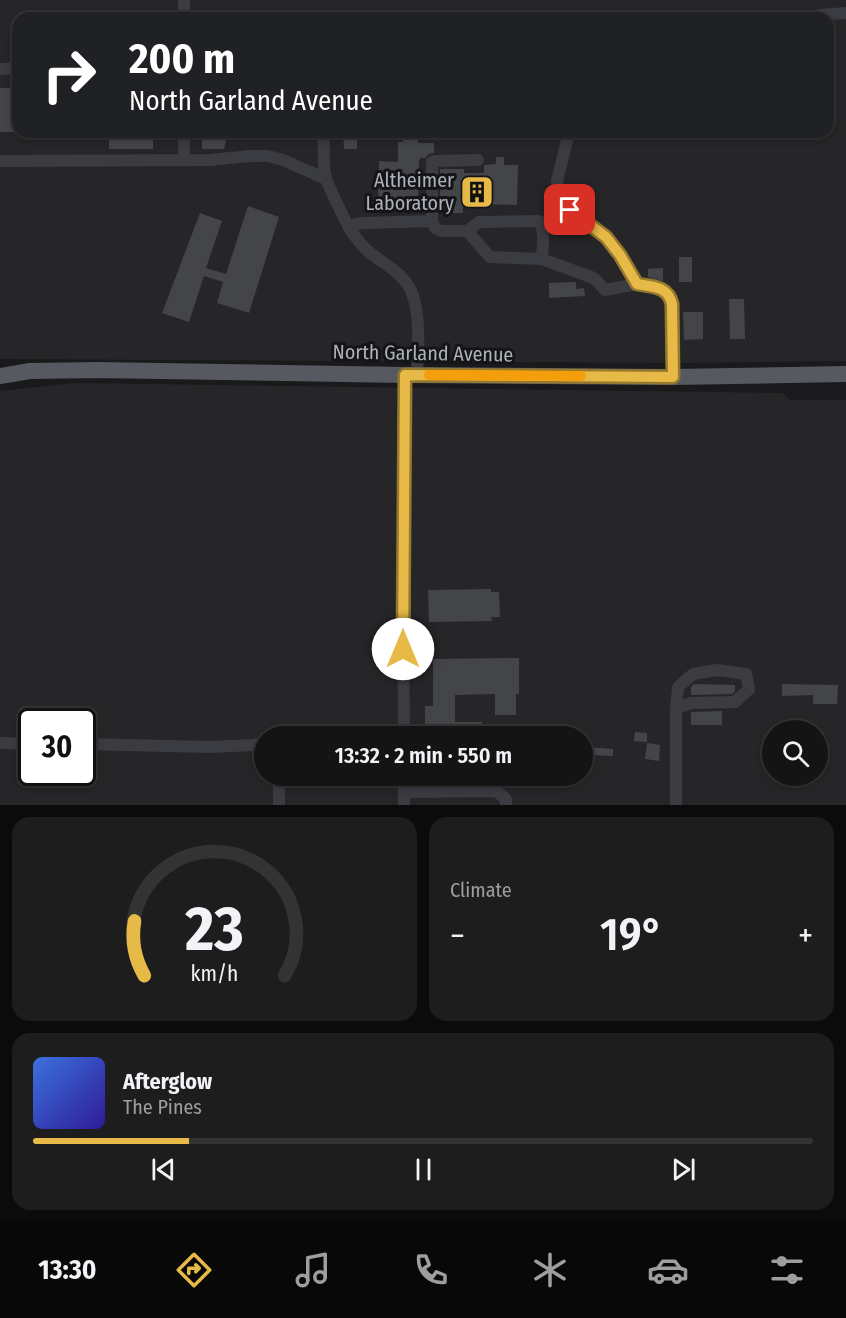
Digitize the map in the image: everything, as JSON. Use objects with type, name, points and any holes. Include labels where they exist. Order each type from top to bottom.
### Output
[{"type":"main road","name":"North Garland Avenue","points":[[0,376],[30,371],[97,370],[673,377],[846,374]]},
{"type":"street","points":[[184,138],[184,160]]},
{"type":"street","points":[[324,138],[326,179],[349,228],[366,249],[404,278],[416,309],[418,328],[411,375],[403,629],[404,726]]},
{"type":"street","points":[[568,138],[557,181],[560,196],[570,210],[606,237],[637,284]]},
{"type":"street","points":[[0,161],[184,160],[268,156],[283,160],[326,179]]},
{"type":"street","points":[[478,160],[432,162],[432,221],[435,228],[441,231],[467,231],[479,222],[539,221],[543,230],[542,259]]},
{"type":"street","points":[[349,228],[364,223],[432,221]]},
{"type":"street","points":[[467,231],[490,257],[542,259],[591,277],[605,290],[637,284],[660,288],[668,292],[672,304],[673,377]]},
{"type":"street","points":[[676,708],[692,703],[735,702],[749,689],[746,674],[717,670],[693,674],[678,687],[676,708],[676,805]]},
{"type":"street","points":[[0,744],[18,744]]},
{"type":"street","points":[[96,744],[211,747],[254,745]]},
{"type":"street","points":[[279,786],[279,805]]},
{"type":"street","points":[[404,799],[496,791],[506,799],[506,805]]},
{"type":"shaded area","points":[[0,0],[846,0],[846,361],[680,363],[0,359]]},
{"type":"shaded area","points":[[73,383],[782,393],[791,400],[846,400],[846,805],[0,805],[0,391]]},
{"type":"building","points":[[0,88],[12,88],[12,132],[0,132]]},
{"type":"building","points":[[109,138],[153,138],[153,149],[109,149]]},
{"type":"building","points":[[202,138],[224,138],[226,141],[224,149],[202,149]]},
{"type":"building","points":[[343,138],[367,138],[367,140],[357,140],[357,149],[344,149]]},
{"type":"building","points":[[418,139],[418,143],[434,143],[434,153],[420,158],[419,161],[418,208],[378,208],[379,161],[398,162],[398,142]]},
{"type":"building","name":"Altheimer Laboratory","points":[[496,157],[504,157],[504,165],[518,165],[517,205],[463,204],[463,213],[451,213],[451,208],[440,208],[440,169],[464,169],[464,173],[484,173],[484,165],[496,164]]},
{"type":"building","points":[[248,206],[279,217],[249,313],[217,303],[223,282],[204,276],[189,322],[162,313],[200,213],[222,221],[206,268],[226,274]]},
{"type":"building","points":[[679,257],[692,257],[692,282],[679,282]]},
{"type":"building","points":[[663,268],[663,281],[648,277],[648,269]]},
{"type":"building","points":[[576,282],[576,289],[584,288],[585,296],[549,298],[549,283]]},
{"type":"building","points":[[729,299],[744,299],[745,339],[730,339]]},
{"type":"building","points":[[683,312],[703,312],[703,339],[684,340]]},
{"type":"building","points":[[491,589],[491,592],[499,592],[500,617],[491,617],[492,621],[429,622],[428,590]]},
{"type":"building","points":[[519,658],[519,694],[516,694],[516,715],[495,715],[495,694],[455,695],[455,722],[482,722],[482,726],[425,726],[425,706],[433,706],[433,659]]},
{"type":"building","points":[[694,684],[735,685],[735,691],[732,694],[691,695],[691,687]]},
{"type":"building","points":[[782,684],[838,685],[837,704],[813,704],[813,695],[782,696]]},
{"type":"building","points":[[722,711],[722,725],[691,725],[691,712]]},
{"type":"building","points":[[635,732],[647,733],[647,742],[634,741]]},
{"type":"building","points":[[647,743],[660,745],[659,761],[645,759]]},
{"type":"building","points":[[593,747],[613,749],[613,756],[593,755]]},
{"type":"slow traffic","points":[[429,375],[581,376]]},
{"type":"place","name":"Altheimer Laboratory","points":[[477,192]]},
{"type":"route","points":[[403,649],[405,375],[673,377],[672,304],[668,292],[660,288],[637,284],[606,237],[570,210]]}]
